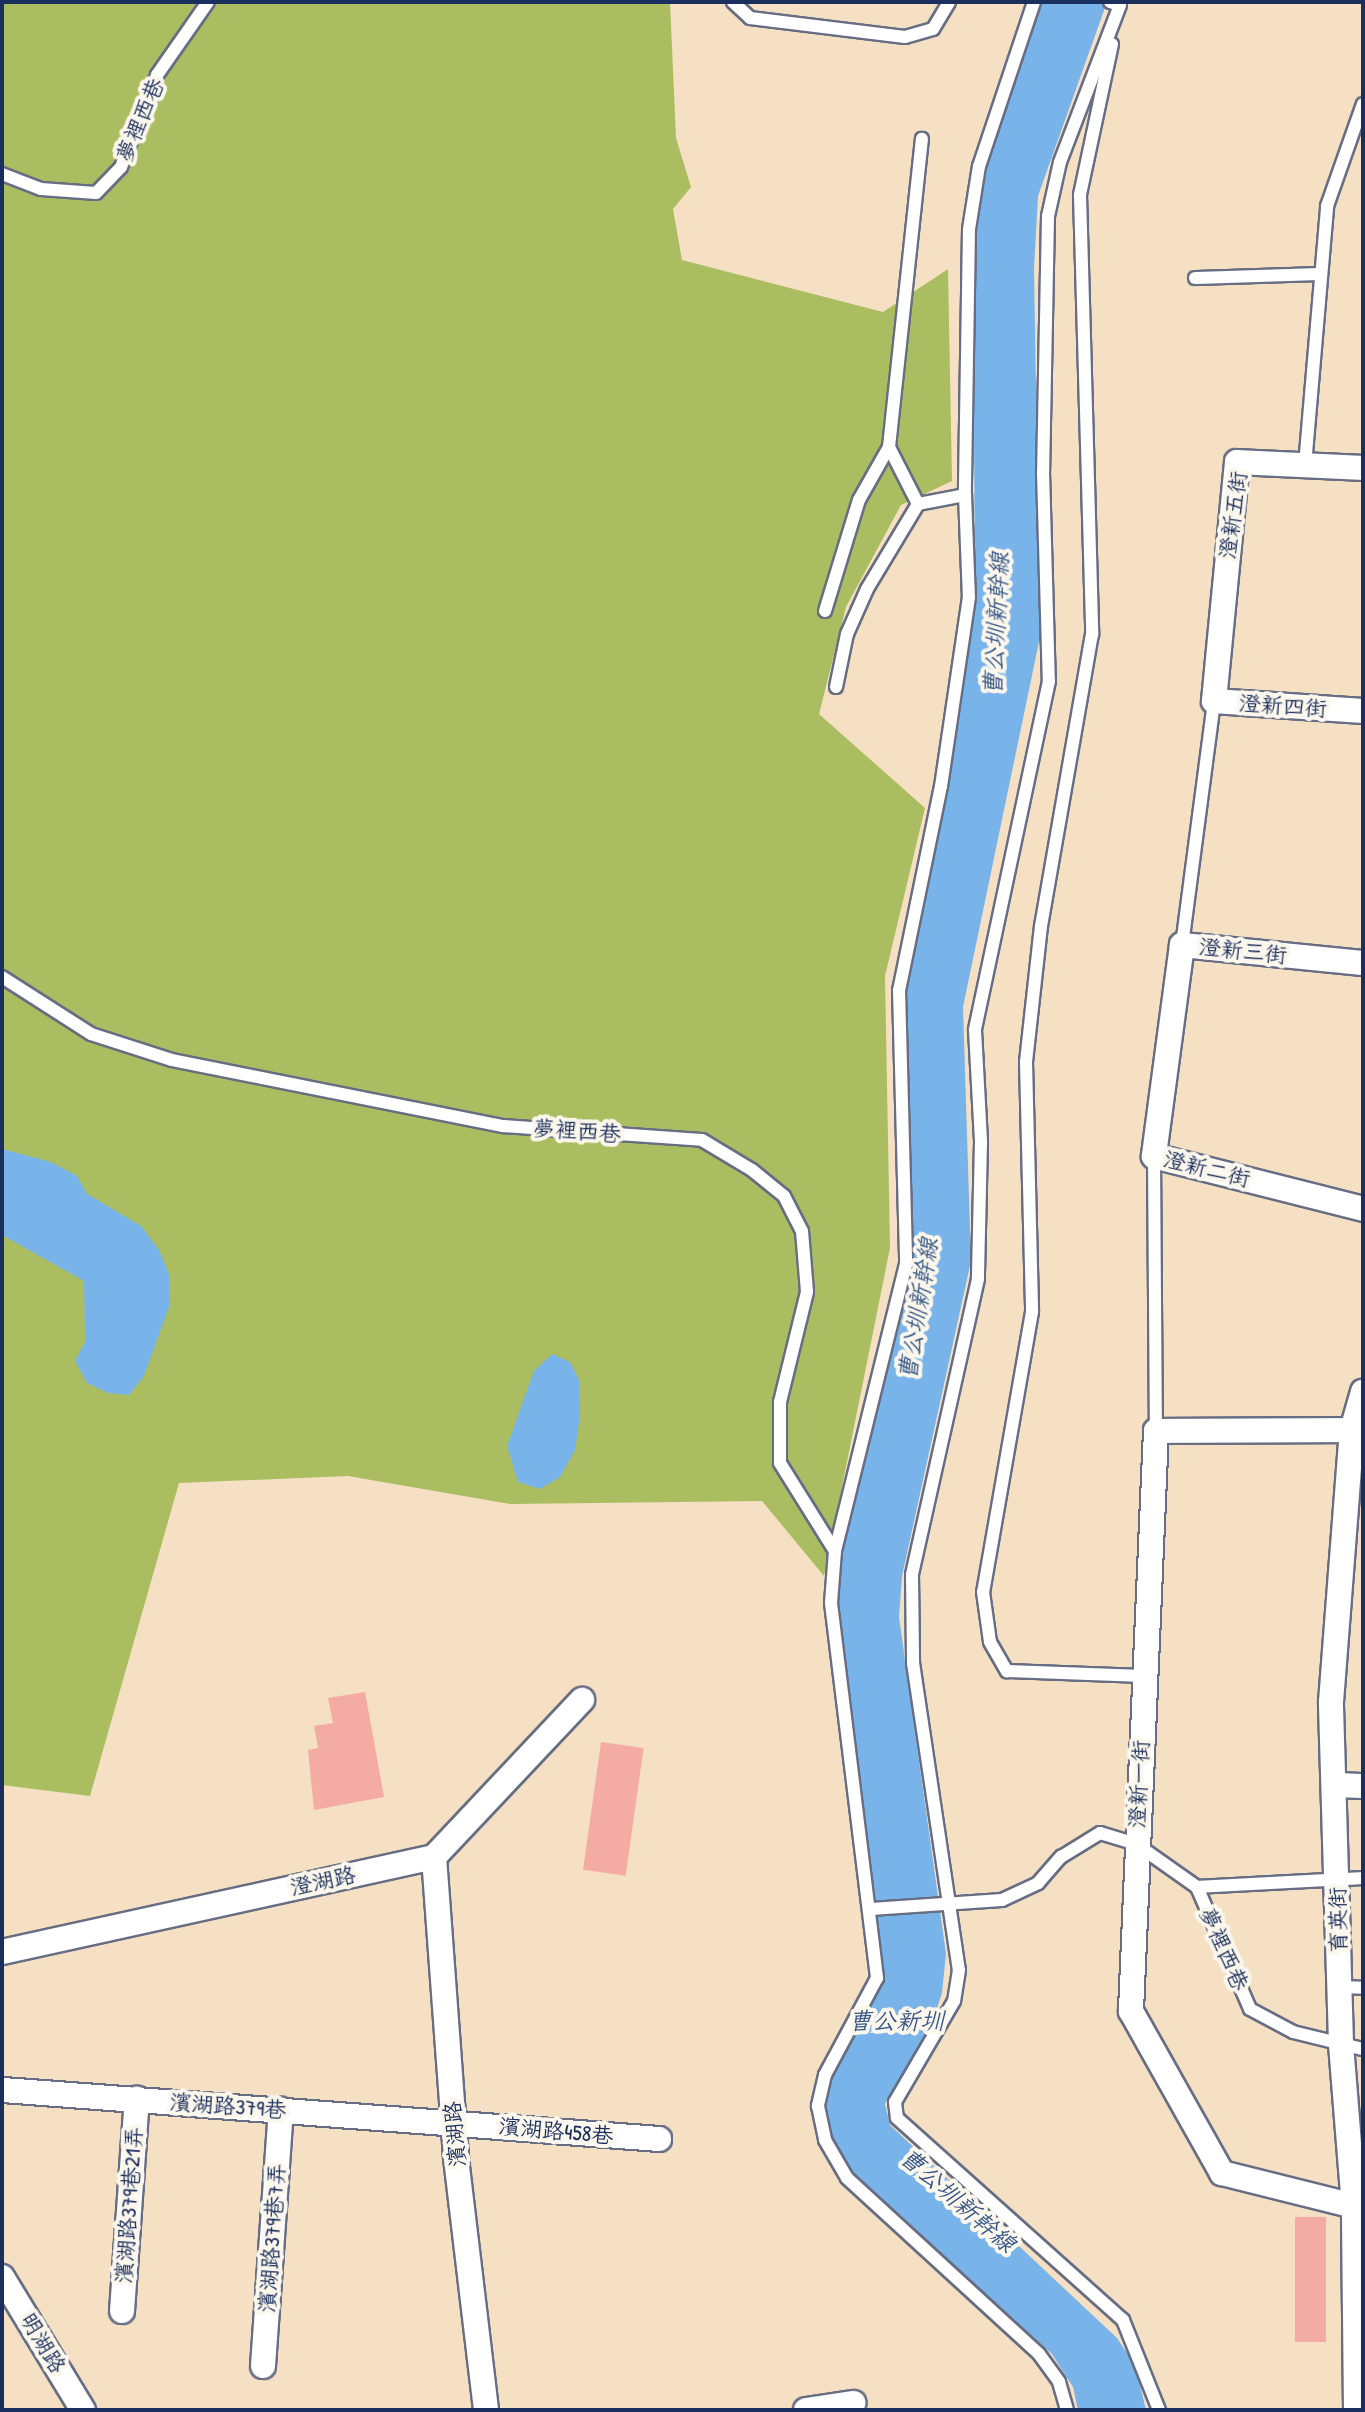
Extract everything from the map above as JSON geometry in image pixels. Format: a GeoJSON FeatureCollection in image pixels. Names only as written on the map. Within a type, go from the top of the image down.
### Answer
{"type":"FeatureCollection","features":[{"type":"Feature","properties":{"kind":"street","name":"澄新五街"},"geometry":{"type":"LineString","coordinates":[[1223,594],[1237,462],[1363,468]]}},
{"type":"Feature","properties":{"kind":"street","name":"澄新四街"},"geometry":{"type":"LineString","coordinates":[[1223,594],[1214,701],[1363,711]]}},
{"type":"Feature","properties":{"kind":"street","name":"澄新三街"},"geometry":{"type":"LineString","coordinates":[[1168,1052],[1182,945],[1363,963]]}},
{"type":"Feature","properties":{"kind":"street","name":"澄新二街"},"geometry":{"type":"LineString","coordinates":[[1168,1052],[1154,1156],[1363,1209]]}},
{"type":"Feature","properties":{"kind":"street","name":"育英街"},"geometry":{"type":"LineString","coordinates":[[1356,2410],[1359,2357],[1354,2206],[1358,2179],[1351,1987],[1337,1880],[1331,1702],[1353,1536],[1355,1446],[1363,1392]]}},
{"type":"Feature","properties":{"kind":"street","name":"澄新一街"},"geometry":{"type":"LineString","coordinates":[[1156,1431],[1131,2011],[1222,2173],[1354,2206]]}},
{"type":"Feature","properties":{"kind":"street"},"geometry":{"type":"LineString","coordinates":[[1156,1431],[1355,1446]]}},
{"type":"Feature","properties":{"kind":"street"},"geometry":{"type":"LineString","coordinates":[[434,1857],[582,1700]]}},
{"type":"Feature","properties":{"kind":"street"},"geometry":{"type":"LineString","coordinates":[[1335,1785],[1363,1786]]}},
{"type":"Feature","properties":{"kind":"street","name":"澄湖路"},"geometry":{"type":"LineString","coordinates":[[2,1952],[434,1857]]}},
{"type":"Feature","properties":{"kind":"street","name":"濱湖路"},"geometry":{"type":"LineString","coordinates":[[434,1857],[453,2122],[486,2410]]}},
{"type":"Feature","properties":{"kind":"street","name":"濱湖路379巷"},"geometry":{"type":"LineString","coordinates":[[3,2090],[453,2122]]}},
{"type":"Feature","properties":{"kind":"street","name":"濱湖路379巷21弄"},"geometry":{"type":"LineString","coordinates":[[122,2311],[137,2099]]}},
{"type":"Feature","properties":{"kind":"street","name":"濱湖路379巷7弄"},"geometry":{"type":"LineString","coordinates":[[263,2366],[281,2110]]}},
{"type":"Feature","properties":{"kind":"street","name":"濱湖路458巷"},"geometry":{"type":"LineString","coordinates":[[453,2122],[659,2139]]}},
{"type":"Feature","properties":{"kind":"street","name":"明湖路"},"geometry":{"type":"LineString","coordinates":[[2,2277],[83,2410]]}},
{"type":"Feature","properties":{"kind":"street"},"geometry":{"type":"LineString","coordinates":[[806,2410],[853,2403]]}},
{"type":"Feature","properties":{"kind":"lane","name":"夢裡西巷"},"geometry":{"type":"LineString","coordinates":[[2,174],[41,189],[96,193],[121,167],[157,75],[208,2]]}},
{"type":"Feature","properties":{"kind":"lane"},"geometry":{"type":"LineString","coordinates":[[733,2],[750,18],[905,37],[933,29],[949,2]]}},
{"type":"Feature","properties":{"kind":"lane"},"geometry":{"type":"LineString","coordinates":[[1034,2],[979,166],[969,229],[965,495],[969,597],[941,786],[899,990],[906,1264],[835,1551],[831,1603],[871,1909],[877,1978],[825,2075],[818,2106],[825,2140],[847,2178],[1039,2354],[1059,2382],[1067,2410]]}},
{"type":"Feature","properties":{"kind":"lane"},"geometry":{"type":"LineString","coordinates":[[1117,3],[1080,195],[1092,634],[1041,926],[1026,1062],[1032,1312],[983,1592],[990,1642],[1007,1671],[1144,1676]]}},
{"type":"Feature","properties":{"kind":"lane"},"geometry":{"type":"LineString","coordinates":[[1117,3],[1060,162],[1048,216],[1043,472],[1049,681],[975,1030],[981,1142],[978,1279],[912,1575],[913,1663],[952,1901],[959,1970],[954,2001],[895,2102],[897,2118],[1123,2320],[1159,2410]]}},
{"type":"Feature","properties":{"kind":"lane"},"geometry":{"type":"LineString","coordinates":[[1305,465],[1327,206],[1363,104]]}},
{"type":"Feature","properties":{"kind":"lane"},"geometry":{"type":"LineString","coordinates":[[825,611],[859,500],[889,447],[922,139]]}},
{"type":"Feature","properties":{"kind":"lane"},"geometry":{"type":"LineString","coordinates":[[1195,278],[1321,274]]}},
{"type":"Feature","properties":{"kind":"lane"},"geometry":{"type":"LineString","coordinates":[[889,447],[918,504]]}},
{"type":"Feature","properties":{"kind":"lane"},"geometry":{"type":"LineString","coordinates":[[836,687],[847,634],[867,589],[918,504],[965,495]]}},
{"type":"Feature","properties":{"kind":"lane"},"geometry":{"type":"LineString","coordinates":[[1182,945],[1214,701]]}},
{"type":"Feature","properties":{"kind":"lane","name":"夢裡西巷"},"geometry":{"type":"LineString","coordinates":[[2,977],[91,1034],[172,1060],[503,1126],[702,1140],[752,1170],[784,1196],[802,1231],[807,1292],[780,1402],[780,1463],[835,1551]]}},
{"type":"Feature","properties":{"kind":"lane"},"geometry":{"type":"LineString","coordinates":[[1154,1156],[1156,1431]]}},
{"type":"Feature","properties":{"kind":"lane"},"geometry":{"type":"LineString","coordinates":[[871,1909],[952,1901],[1002,1900],[1038,1883],[1061,1857],[1100,1833],[1136,1844]]}},
{"type":"Feature","properties":{"kind":"lane","name":"夢裡西巷"},"geometry":{"type":"LineString","coordinates":[[1136,1844],[1197,1887],[1250,2009],[1293,2032],[1352,2046]]}},
{"type":"Feature","properties":{"kind":"lane","name":"夢裡西巷"},"geometry":{"type":"LineString","coordinates":[[1197,1887],[1363,1878]]}},
{"type":"Feature","properties":{"kind":"green space"},"geometry":{"type":"Polygon","coordinates":[[[2,2],[670,2],[676,138],[691,187],[673,209],[682,260],[883,312],[948,269],[952,481],[901,505],[846,607],[819,714],[925,808],[885,976],[890,1248],[824,1576],[762,1501],[510,1504],[348,1476],[179,1483],[90,1796],[2,1785],[2,2]]]}},
{"type":"Feature","properties":{"kind":"water","name":"曹公新圳"},"geometry":{"type":"Polygon","coordinates":[[[1038,2],[1107,2],[1038,196],[1034,269],[1040,637],[963,1007],[971,1261],[902,1576],[899,1617],[946,1954],[942,1993],[928,2035],[885,2104],[890,2125],[1117,2338],[1135,2365],[1146,2410],[1078,2410],[1073,2387],[1052,2354],[851,2175],[830,2138],[823,2109],[828,2080],[881,1973],[836,1610],[843,1548],[910,1283],[903,992],[975,609],[973,229],[982,168],[1038,2]]]}},
{"type":"Feature","properties":{"kind":"water"},"geometry":{"type":"Polygon","coordinates":[[[2,1149],[51,1162],[77,1176],[87,1194],[141,1226],[159,1250],[169,1274],[170,1304],[144,1376],[129,1395],[108,1393],[87,1383],[75,1361],[85,1342],[84,1281],[2,1235],[2,1149]]]}},
{"type":"Feature","properties":{"kind":"water"},"geometry":{"type":"Polygon","coordinates":[[[552,1354],[570,1362],[579,1380],[580,1416],[575,1450],[560,1477],[540,1489],[518,1482],[507,1446],[534,1371],[552,1354]]]}},
{"type":"Feature","properties":{"kind":"building"},"geometry":{"type":"Polygon","coordinates":[[[365,1692],[384,1797],[314,1810],[308,1750],[318,1748],[314,1726],[333,1723],[328,1698],[365,1692]]]}},
{"type":"Feature","properties":{"kind":"building"},"geometry":{"type":"Polygon","coordinates":[[[601,1742],[644,1748],[626,1876],[583,1870],[601,1742]]]}},
{"type":"Feature","properties":{"kind":"building"},"geometry":{"type":"Polygon","coordinates":[[[1295,2217],[1326,2217],[1326,2342],[1295,2342],[1295,2217]]]}},
{"type":"Feature","properties":{"kind":"water label","name":"曹公圳新幹線"},"geometry":{"type":"Point","coordinates":[996,624]}},
{"type":"Feature","properties":{"kind":"water label","name":"曹公圳新幹線"},"geometry":{"type":"Point","coordinates":[918,1309]}},
{"type":"Feature","properties":{"kind":"water label","name":"曹公圳新幹線"},"geometry":{"type":"Point","coordinates":[958,2200]}}]}
